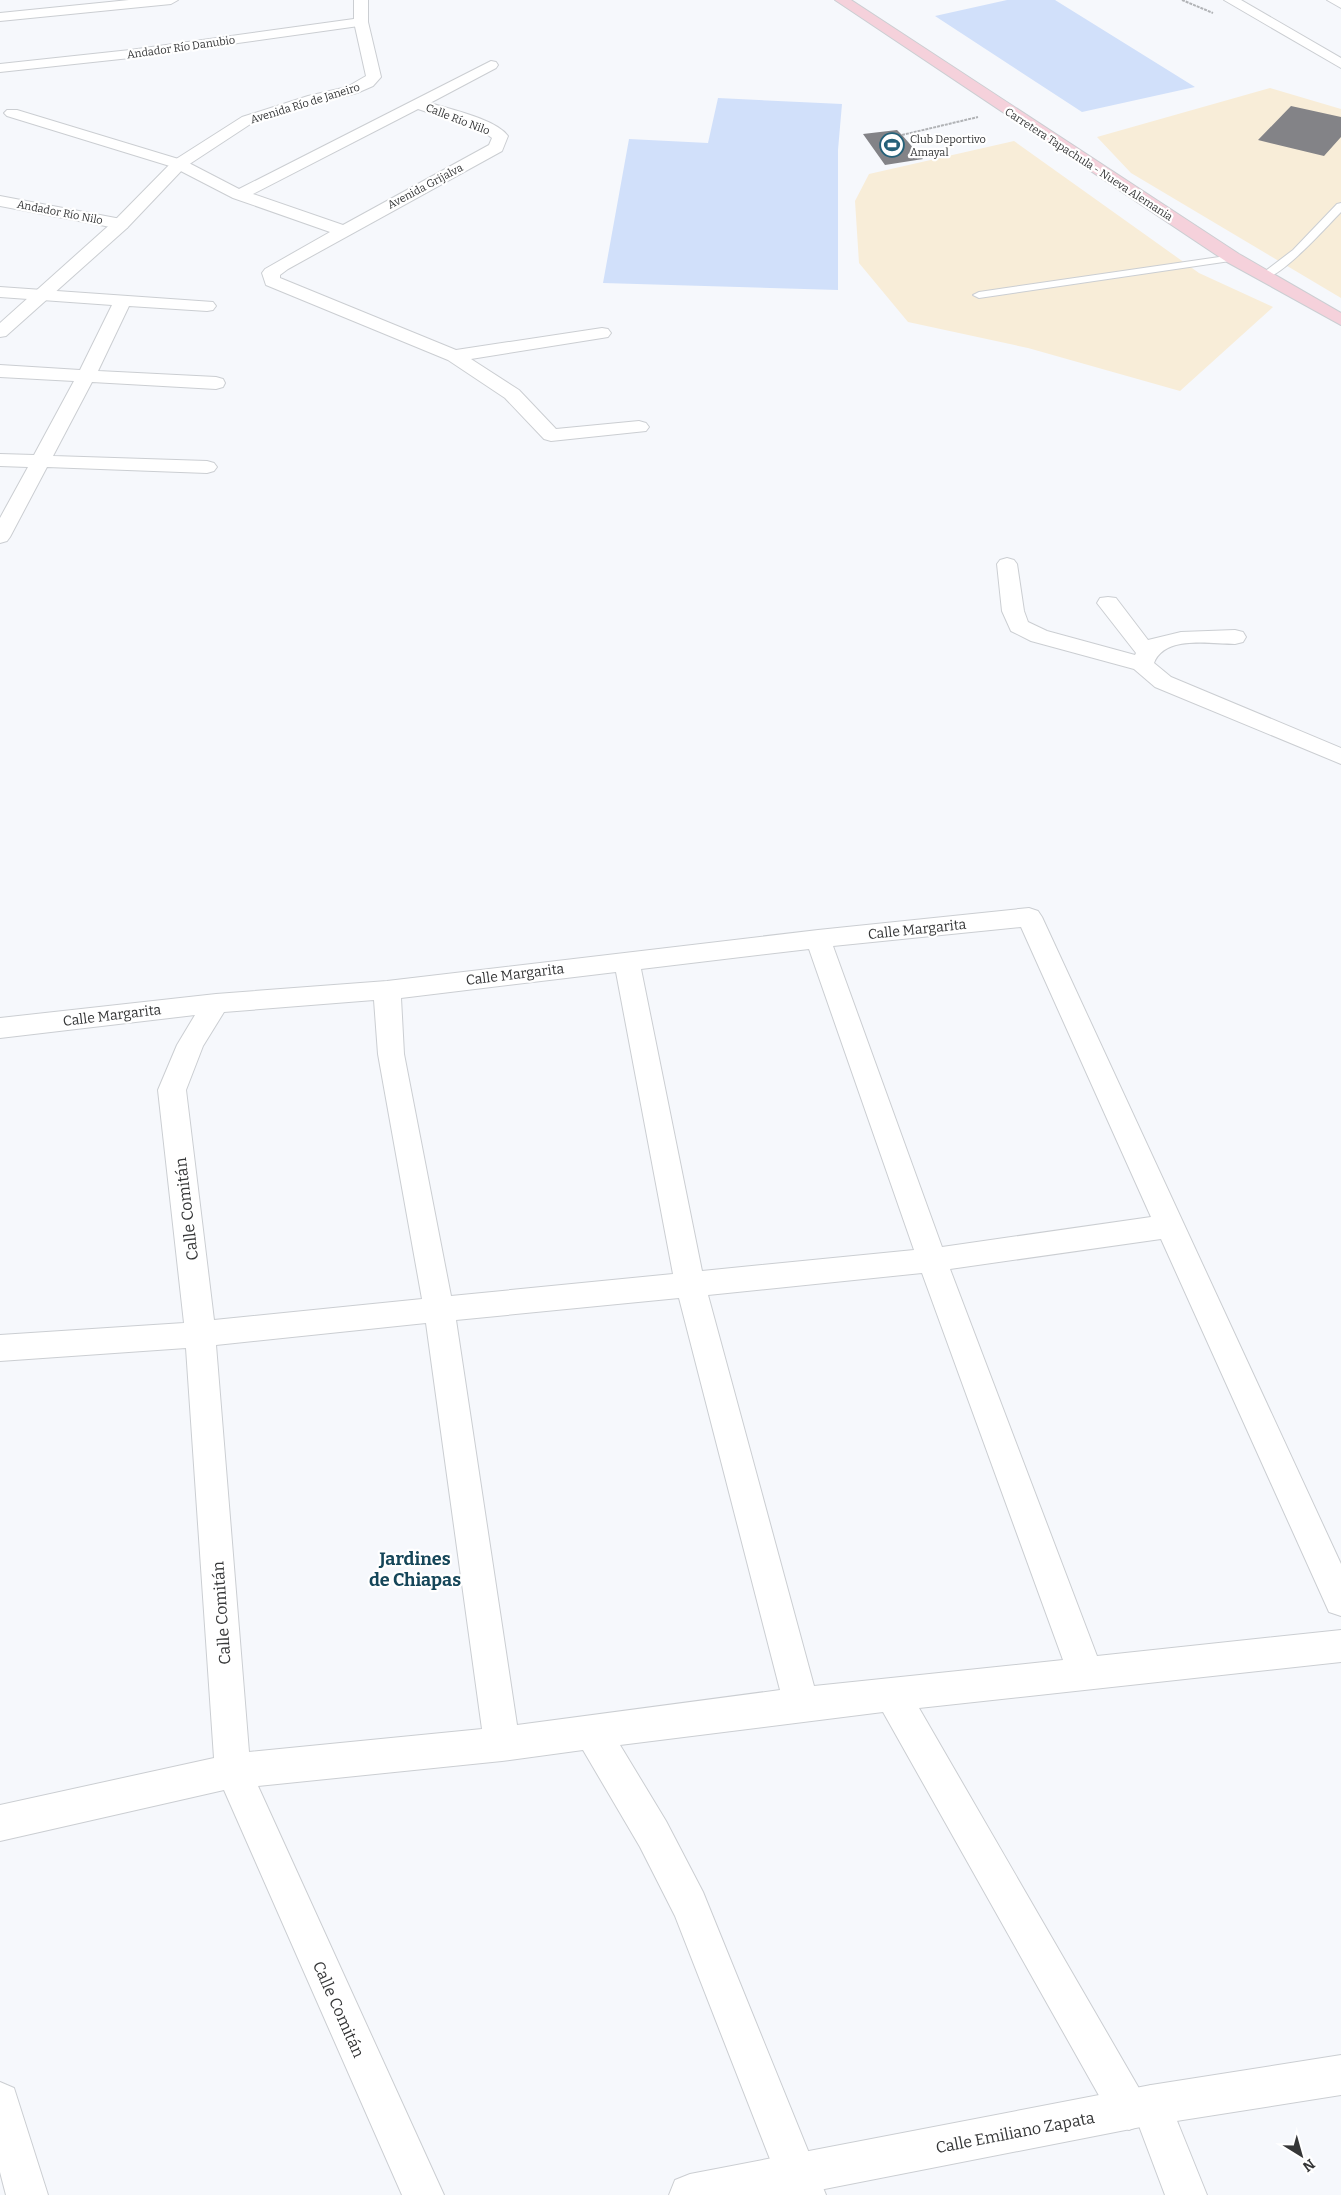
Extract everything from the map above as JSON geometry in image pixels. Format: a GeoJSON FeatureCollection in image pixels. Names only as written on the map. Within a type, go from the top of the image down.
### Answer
{"type":"FeatureCollection","features":[{"type":"Feature","properties":{"kind":"main road","name":"Carretera Tapachula - Nueva Alemania"},"geometry":{"type":"LineString","coordinates":[[842,0],[1233,258],[1341,320]]}},
{"type":"Feature","properties":{"kind":"street"},"geometry":{"type":"LineString","coordinates":[[0,17],[172,0]]}},
{"type":"Feature","properties":{"kind":"street","name":"Avenida Río de Janeiro"},"geometry":{"type":"LineString","coordinates":[[0,332],[40,294],[121,224],[179,164],[248,120],[313,99],[352,90],[368,83],[374,77],[361,22],[361,0]]}},
{"type":"Feature","properties":{"kind":"street"},"geometry":{"type":"LineString","coordinates":[[1231,0],[1341,64]]}},
{"type":"Feature","properties":{"kind":"street"},"geometry":{"type":"LineString","coordinates":[[1334,0],[1341,4]]}},
{"type":"Feature","properties":{"kind":"street","name":"Andador Río Danubio"},"geometry":{"type":"LineString","coordinates":[[0,68],[130,54],[361,22]]}},
{"type":"Feature","properties":{"kind":"street"},"geometry":{"type":"LineString","coordinates":[[239,195],[491,65]]}},
{"type":"Feature","properties":{"kind":"street","name":"Calle Río Nilo"},"geometry":{"type":"LineString","coordinates":[[416,103],[486,127],[500,136]]}},
{"type":"Feature","properties":{"kind":"street"},"geometry":{"type":"LineString","coordinates":[[12,113],[179,164],[239,195],[342,230]]}},
{"type":"Feature","properties":{"kind":"street","name":"Avenida Grijalva"},"geometry":{"type":"LineString","coordinates":[[454,356],[272,281],[271,274],[282,265],[342,230],[496,148],[500,136]]}},
{"type":"Feature","properties":{"kind":"street","name":"Andador Río Nilo"},"geometry":{"type":"LineString","coordinates":[[0,201],[121,224]]}},
{"type":"Feature","properties":{"kind":"street"},"geometry":{"type":"LineString","coordinates":[[0,292],[207,306]]}},
{"type":"Feature","properties":{"kind":"street"},"geometry":{"type":"LineString","coordinates":[[0,537],[86,376],[123,300]]}},
{"type":"Feature","properties":{"kind":"street"},"geometry":{"type":"LineString","coordinates":[[454,356],[602,333]]}},
{"type":"Feature","properties":{"kind":"street"},"geometry":{"type":"LineString","coordinates":[[454,356],[512,394],[551,435],[639,427]]}},
{"type":"Feature","properties":{"kind":"street"},"geometry":{"type":"LineString","coordinates":[[0,371],[216,383]]}},
{"type":"Feature","properties":{"kind":"street"},"geometry":{"type":"LineString","coordinates":[[0,460],[207,467]]}},
{"type":"Feature","properties":{"kind":"street"},"geometry":{"type":"LineString","coordinates":[[1007,564],[1013,611],[1019,626],[1039,636],[1144,658]]}},
{"type":"Feature","properties":{"kind":"street"},"geometry":{"type":"LineString","coordinates":[[1108,603],[1144,658],[1163,682],[1341,757]]}},
{"type":"Feature","properties":{"kind":"street"},"geometry":{"type":"LineString","coordinates":[[1144,658],[1155,644],[1170,640],[1235,637]]}},
{"type":"Feature","properties":{"kind":"street","name":"Calle Margarita"},"geometry":{"type":"LineString","coordinates":[[0,1028],[216,1003],[387,990],[627,960],[1029,918],[1169,1226]]}},
{"type":"Feature","properties":{"kind":"street"},"geometry":{"type":"LineString","coordinates":[[818,939],[932,1260],[1086,1674]]}},
{"type":"Feature","properties":{"kind":"street"},"geometry":{"type":"LineString","coordinates":[[627,960],[690,1284],[801,1704]]}},
{"type":"Feature","properties":{"kind":"street"},"geometry":{"type":"LineString","coordinates":[[387,990],[392,1054],[439,1310],[502,1744]]}},
{"type":"Feature","properties":{"kind":"street","name":"Calle Comitán"},"geometry":{"type":"LineString","coordinates":[[216,1003],[190,1045],[172,1090],[200,1334],[233,1771],[422,2195]]}},
{"type":"Feature","properties":{"kind":"street"},"geometry":{"type":"LineString","coordinates":[[0,1348],[200,1334],[932,1260],[1169,1226],[1341,1601]]}},
{"type":"Feature","properties":{"kind":"street"},"geometry":{"type":"LineString","coordinates":[[0,1823],[233,1771],[502,1744],[801,1704],[1341,1646]]}},
{"type":"Feature","properties":{"kind":"street"},"geometry":{"type":"LineString","coordinates":[[892,1694],[1140,2107],[1186,2195]]}},
{"type":"Feature","properties":{"kind":"street"},"geometry":{"type":"LineString","coordinates":[[592,1732],[653,1834],[690,1905],[801,2185]]}},
{"type":"Feature","properties":{"kind":"street","name":"Calle Emiliano Zapata"},"geometry":{"type":"LineString","coordinates":[[690,2195],[801,2185],[1140,2107],[1341,2075]]}},
{"type":"Feature","properties":{"kind":"street"},"geometry":{"type":"LineString","coordinates":[[0,2102],[27,2195]]}},
{"type":"Feature","properties":{"kind":"lane"},"geometry":{"type":"LineString","coordinates":[[1264,277],[1297,252],[1341,206]]}},
{"type":"Feature","properties":{"kind":"lane"},"geometry":{"type":"LineString","coordinates":[[979,295],[1233,258]]}},
{"type":"Feature","properties":{"kind":"path"},"geometry":{"type":"LineString","coordinates":[[902,135],[1006,110]]}},
{"type":"Feature","properties":{"kind":"shaded area"},"geometry":{"type":"Polygon","coordinates":[[[1007,0],[1055,0],[1195,87],[1082,112],[935,16],[1007,0]]]}},
{"type":"Feature","properties":{"kind":"shaded area"},"geometry":{"type":"Polygon","coordinates":[[[1270,88],[1341,109],[1341,298],[1131,173],[1097,137],[1270,88]]]}},
{"type":"Feature","properties":{"kind":"shaded area"},"geometry":{"type":"Polygon","coordinates":[[[718,98],[842,104],[838,150],[838,290],[603,283],[629,139],[708,143],[718,98]]]}},
{"type":"Feature","properties":{"kind":"shaded area"},"geometry":{"type":"Polygon","coordinates":[[[1014,141],[1199,273],[1273,307],[1180,391],[1028,348],[908,322],[859,263],[855,201],[869,174],[1014,141]]]}},
{"type":"Feature","properties":{"kind":"building"},"geometry":{"type":"Polygon","coordinates":[[[1291,106],[1341,117],[1341,137],[1324,156],[1258,140],[1291,106]]]}},
{"type":"Feature","properties":{"kind":"building"},"geometry":{"type":"Polygon","coordinates":[[[897,130],[923,159],[885,165],[863,134],[897,130]]]}},
{"type":"Feature","properties":{"kind":"place","name":"Club Deportivo Amayal"},"geometry":{"type":"Point","coordinates":[892,145]}},
{"type":"Feature","properties":{"kind":"district","name":"Jardines de Chiapas"},"geometry":{"type":"Point","coordinates":[415,1569]}}]}
